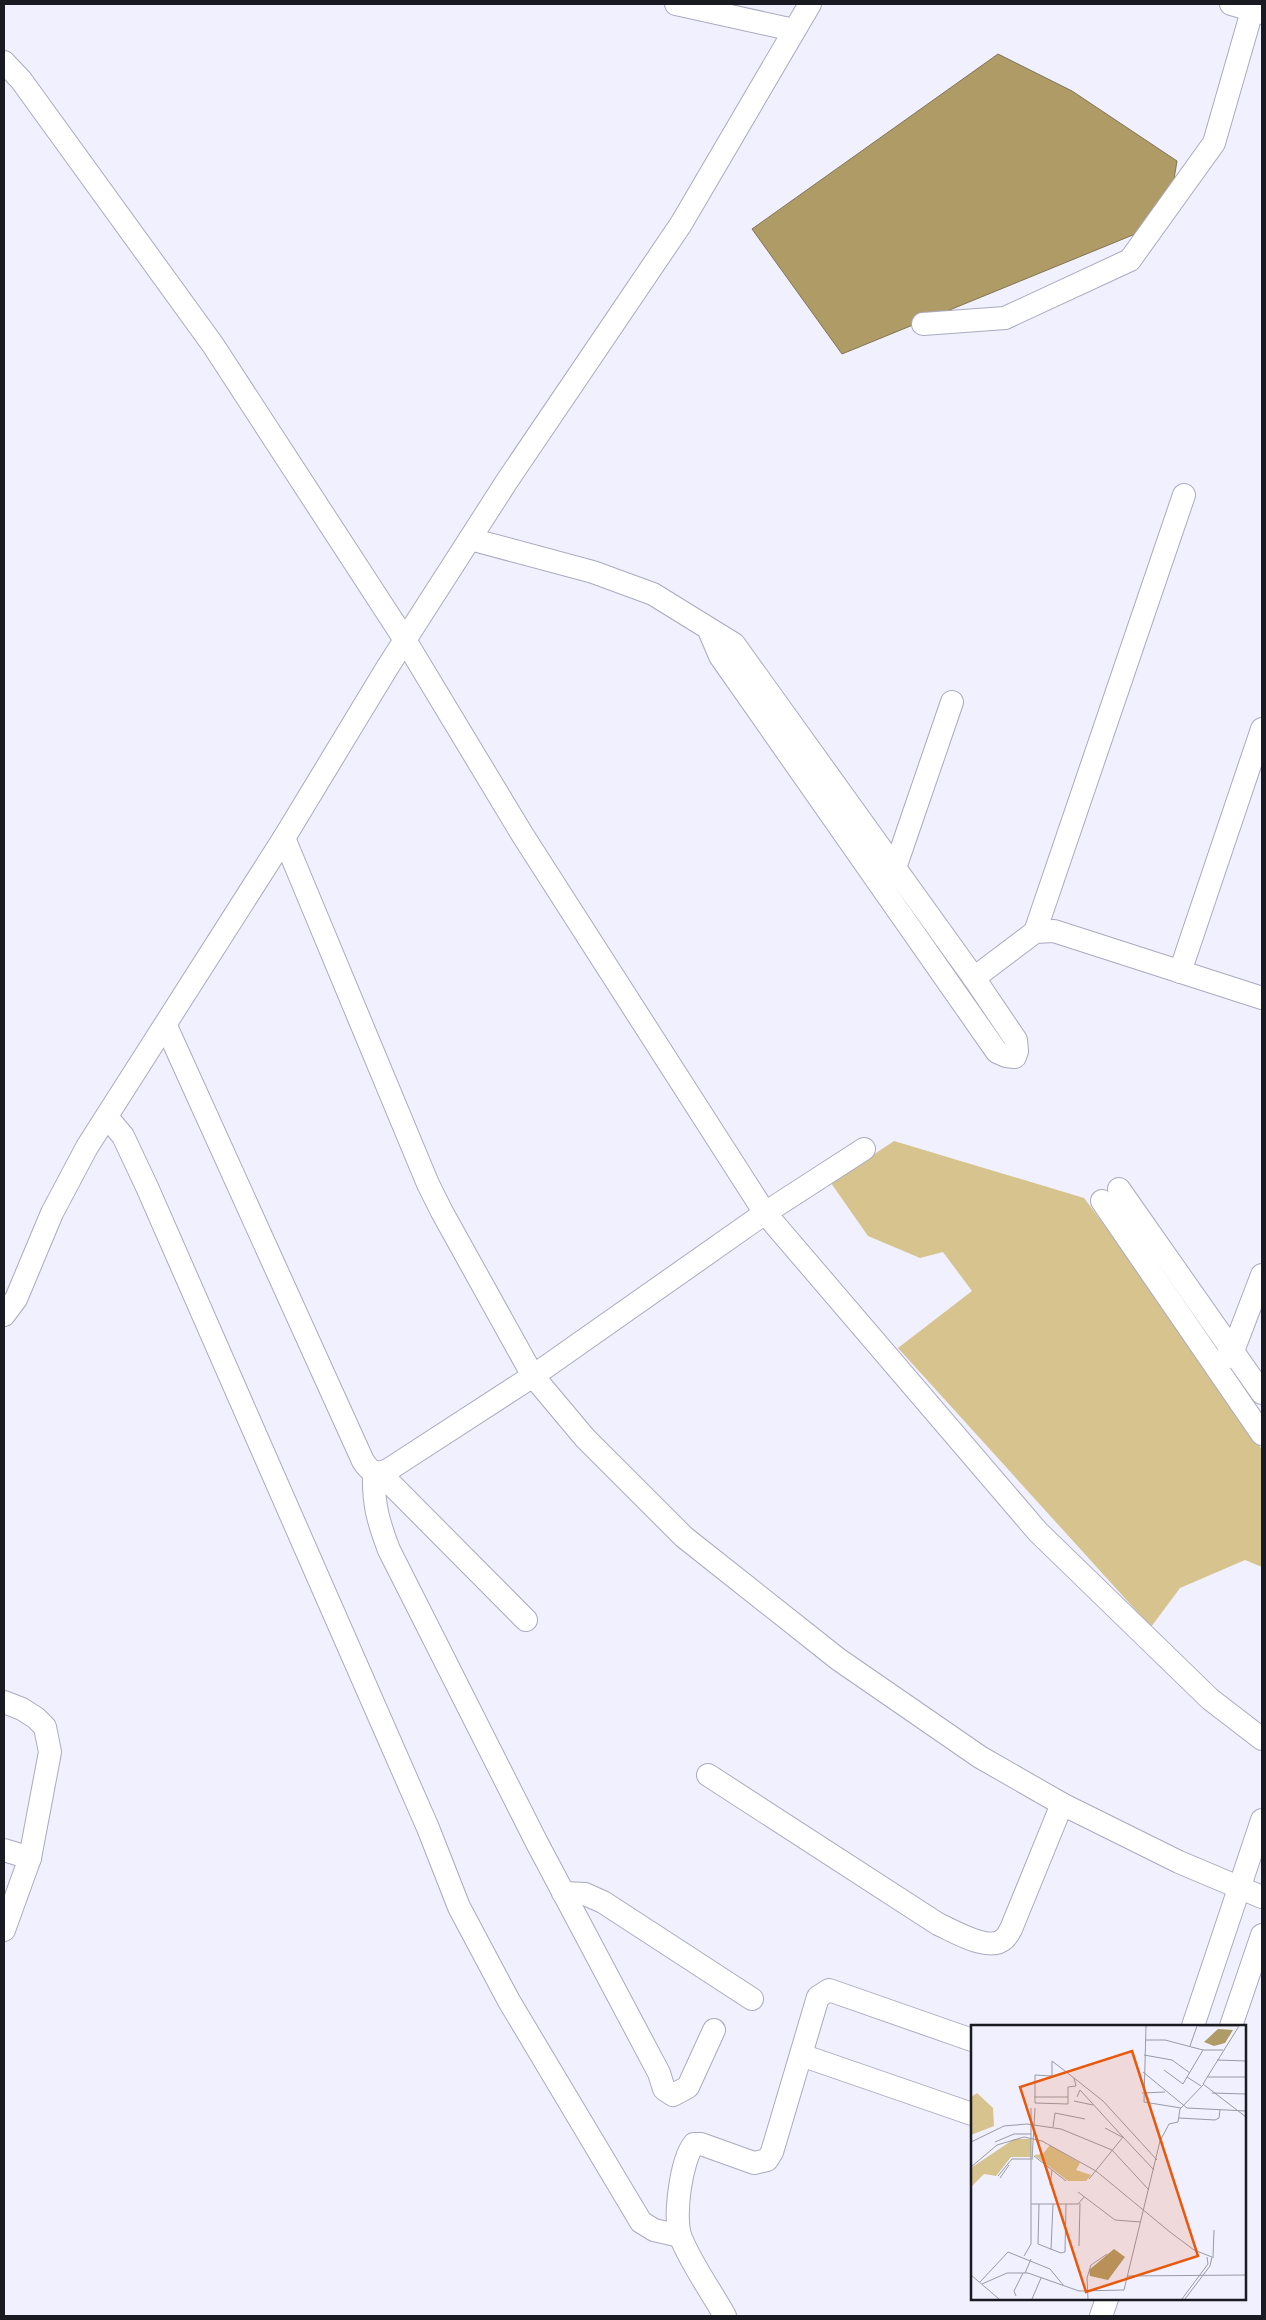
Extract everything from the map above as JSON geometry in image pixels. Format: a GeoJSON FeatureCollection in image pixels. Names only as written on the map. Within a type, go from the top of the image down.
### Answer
{"type":"FeatureCollection","features":[{"type":"Feature","properties":{"kind":"street"},"geometry":{"type":"LineString","coordinates":[[676,4],[794,30]]}},
{"type":"Feature","properties":{"kind":"street"},"geometry":{"type":"LineString","coordinates":[[4,1315],[16,1299],[23,1285],[41,1237],[64,1188],[107,1117],[284,838],[405,640],[470,539],[681,224],[810,4]]}},
{"type":"Feature","properties":{"kind":"street"},"geometry":{"type":"LineString","coordinates":[[923,324],[1005,318],[1130,260],[1214,143],[1256,9],[1231,4]]}},
{"type":"Feature","properties":{"kind":"street"},"geometry":{"type":"LineString","coordinates":[[4,62],[21,80],[213,345],[405,640],[522,834],[765,1213],[1038,1532],[1210,1699],[1262,1739]]}},
{"type":"Feature","properties":{"kind":"street"},"geometry":{"type":"LineString","coordinates":[[1035,932],[1184,495]]}},
{"type":"Feature","properties":{"kind":"street"},"geometry":{"type":"LineString","coordinates":[[470,539],[594,572],[653,594],[734,644],[974,978],[1016,1040],[1018,1051],[1015,1057],[997,1052],[720,656],[708,628]]}},
{"type":"Feature","properties":{"kind":"street"},"geometry":{"type":"LineString","coordinates":[[895,868],[952,702]]}},
{"type":"Feature","properties":{"kind":"street"},"geometry":{"type":"LineString","coordinates":[[1180,972],[1262,729]]}},
{"type":"Feature","properties":{"kind":"street"},"geometry":{"type":"LineString","coordinates":[[284,838],[428,1184],[532,1376],[586,1438],[684,1537],[846,1664],[980,1757],[1062,1804],[1179,1862],[1262,1897]]}},
{"type":"Feature","properties":{"kind":"street"},"geometry":{"type":"LineString","coordinates":[[974,978],[1035,932],[1054,931],[1262,998]]}},
{"type":"Feature","properties":{"kind":"street"},"geometry":{"type":"LineString","coordinates":[[166,1026],[363,1461],[368,1469],[377,1473],[526,1620]]}},
{"type":"Feature","properties":{"kind":"street"},"geometry":{"type":"LineString","coordinates":[[107,1117],[124,1136],[147,1186],[428,1828],[459,1907],[509,2001],[641,2222],[654,2230],[680,2236]]}},
{"type":"Feature","properties":{"kind":"street"},"geometry":{"type":"LineString","coordinates":[[377,1473],[388,1470],[532,1376],[765,1213],[864,1149]]}},
{"type":"Feature","properties":{"kind":"street"},"geometry":{"type":"LineString","coordinates":[[1262,1393],[1233,1352],[1111,1195],[1216,1366],[1262,1434]]}},
{"type":"Feature","properties":{"kind":"street"},"geometry":{"type":"LineString","coordinates":[[1216,1366],[1233,1352],[1262,1275]]}},
{"type":"Feature","properties":{"kind":"street"},"geometry":{"type":"LineString","coordinates":[[377,1473],[373,1496],[377,1518],[389,1550],[564,1893],[659,2073],[664,2089],[673,2095],[688,2087],[714,2030]]}},
{"type":"Feature","properties":{"kind":"street"},"geometry":{"type":"LineString","coordinates":[[4,1702],[22,1709],[36,1718],[45,1727],[50,1752],[30,1858],[4,1930]]}},
{"type":"Feature","properties":{"kind":"street"},"geometry":{"type":"LineString","coordinates":[[708,1775],[938,1924],[979,1942],[993,1944],[1004,1940],[1011,1929],[1062,1804]]}},
{"type":"Feature","properties":{"kind":"street"},"geometry":{"type":"LineString","coordinates":[[1194,2025],[1262,1820]]}},
{"type":"Feature","properties":{"kind":"street"},"geometry":{"type":"LineString","coordinates":[[4,1850],[30,1858]]}},
{"type":"Feature","properties":{"kind":"street"},"geometry":{"type":"LineString","coordinates":[[564,1893],[585,1894],[604,1902],[752,1999]]}},
{"type":"Feature","properties":{"kind":"street"},"geometry":{"type":"LineString","coordinates":[[1231,2025],[1262,1935]]}},
{"type":"Feature","properties":{"kind":"street"},"geometry":{"type":"LineString","coordinates":[[725,2316],[680,2236],[678,2188],[689,2150],[694,2144],[701,2144],[754,2163],[767,2160],[772,2152],[818,1997],[829,1990],[971,2040]]}},
{"type":"Feature","properties":{"kind":"street"},"geometry":{"type":"LineString","coordinates":[[801,2055],[971,2114]]}},
{"type":"Feature","properties":{"kind":"street"},"geometry":{"type":"LineString","coordinates":[[1101,2316],[1107,2300]]}},
{"type":"Feature","properties":{"kind":"shaded area"},"geometry":{"type":"Polygon","coordinates":[[[998,54],[1072,91],[1177,161],[1167,221],[842,354],[752,229],[998,54]]]}},
{"type":"Feature","properties":{"kind":"shaded area"},"geometry":{"type":"Polygon","coordinates":[[[894,1141],[1084,1198],[1198,1349],[1262,1450],[1262,1567],[1245,1560],[1180,1588],[1151,1627],[898,1348],[972,1291],[943,1252],[920,1258],[868,1236],[831,1183],[894,1141]]]}}]}
